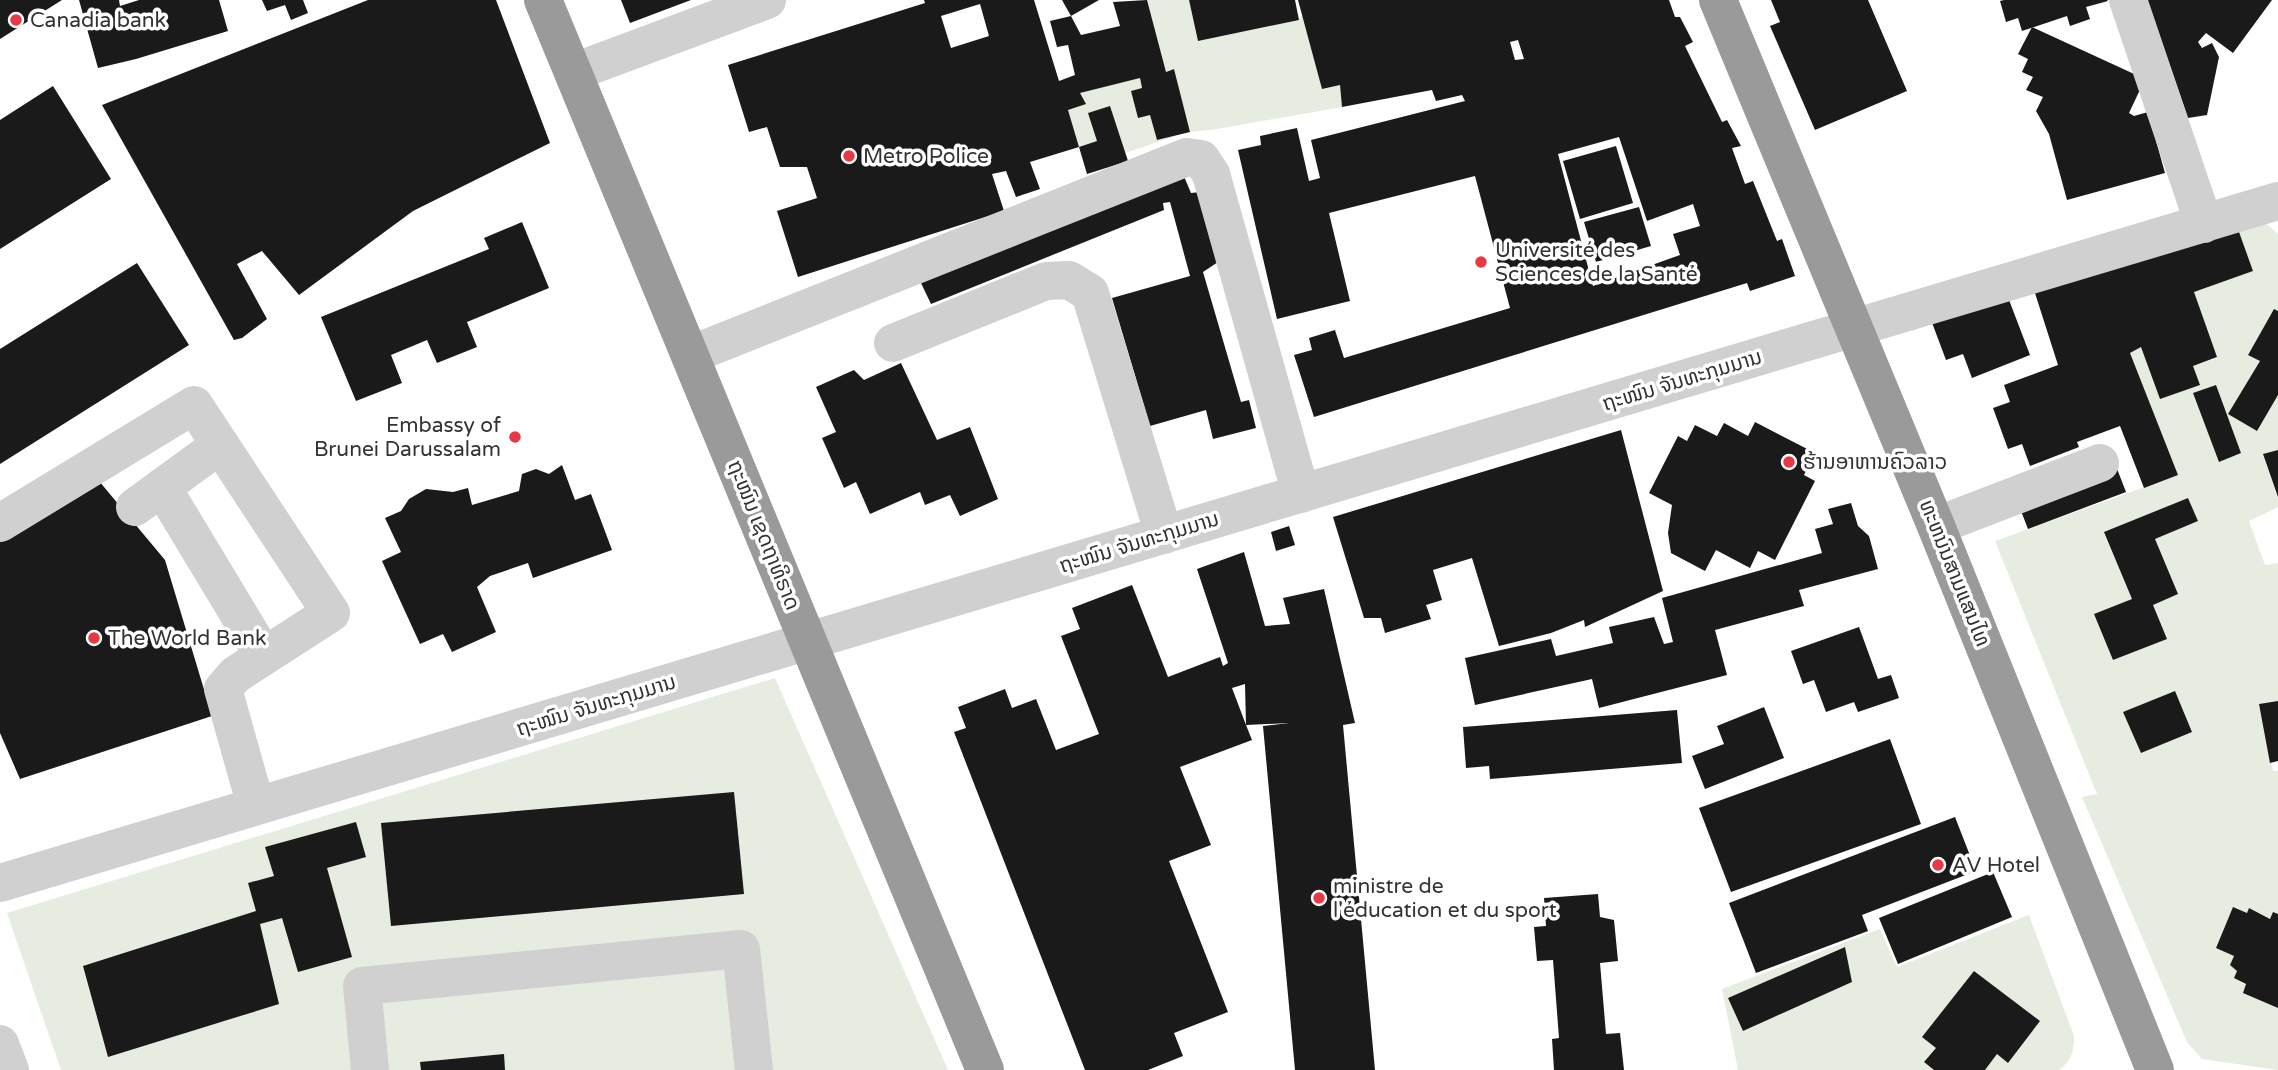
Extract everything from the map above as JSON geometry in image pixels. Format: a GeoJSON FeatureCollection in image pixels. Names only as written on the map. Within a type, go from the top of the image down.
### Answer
{"type":"FeatureCollection","features":[{"type":"Feature","properties":{"kind":"highway","name":"ຖະໜົນ ເຊດຖາທິຣາດ"},"geometry":{"type":"LineString","coordinates":[[543,0],[985,1070]]}},
{"type":"Feature","properties":{"kind":"highway","name":"ທະຫນົນສາມແສນໄທ"},"geometry":{"type":"LineString","coordinates":[[1718,0],[1936,526],[2155,1070]]}},
{"type":"Feature","properties":{"kind":"street"},"geometry":{"type":"LineString","coordinates":[[574,72],[767,0]]}},
{"type":"Feature","properties":{"kind":"street"},"geometry":{"type":"LineString","coordinates":[[2128,0],[2204,224]]}},
{"type":"Feature","properties":{"kind":"street"},"geometry":{"type":"LineString","coordinates":[[690,355],[1187,157],[1201,159],[1211,174],[1301,494]]}},
{"type":"Feature","properties":{"kind":"street","name":"ຖະໜົນ ຈັນທະກຸມມານ"},"geometry":{"type":"LineString","coordinates":[[0,883],[2278,201]]}},
{"type":"Feature","properties":{"kind":"street"},"geometry":{"type":"LineString","coordinates":[[893,343],[1046,281],[1069,281],[1090,293],[1164,535]]}},
{"type":"Feature","properties":{"kind":"street"},"geometry":{"type":"LineString","coordinates":[[0,523],[194,405],[331,613],[235,675],[223,689],[256,806]]}},
{"type":"Feature","properties":{"kind":"street"},"geometry":{"type":"LineString","coordinates":[[220,445],[148,497],[264,656]]}},
{"type":"Feature","properties":{"kind":"street"},"geometry":{"type":"LineString","coordinates":[[1936,526],[2100,463]]}},
{"type":"Feature","properties":{"kind":"street"},"geometry":{"type":"LineString","coordinates":[[370,1070],[362,986],[741,949],[754,1070]]}},
{"type":"Feature","properties":{"kind":"street"},"geometry":{"type":"LineString","coordinates":[[0,1044],[10,1070]]}},
{"type":"Feature","properties":{"kind":"shaded area"},"geometry":{"type":"Polygon","coordinates":[[[1147,0],[1189,0],[1198,41],[1299,20],[1303,14],[1322,89],[1340,85],[1342,107],[1190,132],[1174,69],[1166,72],[1147,0]]]}},
{"type":"Feature","properties":{"kind":"shaded area"},"geometry":{"type":"Polygon","coordinates":[[[1140,78],[1142,88],[1131,91],[1138,117],[1150,115],[1157,140],[1178,135],[1125,153],[1097,141],[1079,147],[1068,110],[1080,93],[1140,78]]]}},
{"type":"Feature","properties":{"kind":"shaded area"},"geometry":{"type":"Polygon","coordinates":[[[2249,208],[2278,234],[2278,311],[2274,309],[2248,354],[2260,361],[2229,414],[2257,431],[2278,395],[2278,450],[2263,455],[2278,498],[2278,507],[2249,521],[2265,565],[2278,563],[2278,701],[2259,704],[2273,771],[2278,771],[2278,914],[2270,919],[2249,908],[2247,913],[2233,907],[2216,948],[2234,956],[2230,965],[2237,971],[2235,978],[2278,1008],[2278,1070],[2202,1059],[2187,1042],[2082,797],[2097,794],[1995,541],[2178,475],[2130,353],[2141,347],[2193,366],[2217,358],[2194,292],[2253,271],[2234,218],[2249,208]],[[2215,385],[2194,393],[2220,462],[2241,453],[2215,385]],[[2188,498],[2105,532],[2132,599],[2094,614],[2113,660],[2166,639],[2153,605],[2155,539],[2198,521],[2188,498]],[[2175,691],[2124,712],[2141,753],[2192,732],[2175,691]]]}},
{"type":"Feature","properties":{"kind":"shaded area"},"geometry":{"type":"Polygon","coordinates":[[[775,678],[948,1070],[61,1070],[7,913],[775,678]]]}},
{"type":"Feature","properties":{"kind":"shaded area"},"geometry":{"type":"Polygon","coordinates":[[[2029,915],[2074,1036],[2073,1051],[2069,1059],[2059,1070],[1985,1070],[1997,1054],[2008,1063],[2040,1021],[1974,971],[1923,1037],[1936,1048],[1924,1062],[1934,1070],[1738,1070],[1722,989],[1880,929],[1897,967],[2029,915]],[[1844,947],[1728,998],[1743,1031],[1852,982],[1844,947]]]}},
{"type":"Feature","properties":{"kind":"building","name":"Canadia bank"},"geometry":{"type":"Polygon","coordinates":[[[0,0],[62,0],[0,39],[0,0]]]}},
{"type":"Feature","properties":{"kind":"building"},"geometry":{"type":"Polygon","coordinates":[[[79,0],[119,0],[120,6],[139,0],[219,0],[228,31],[98,68],[79,0]]]}},
{"type":"Feature","properties":{"kind":"building"},"geometry":{"type":"Polygon","coordinates":[[[262,0],[303,0],[308,13],[291,20],[285,5],[267,11],[262,0]]]}},
{"type":"Feature","properties":{"kind":"building"},"geometry":{"type":"Polygon","coordinates":[[[368,0],[496,0],[550,143],[413,211],[299,295],[262,251],[237,264],[267,319],[242,338],[234,340],[102,105],[368,0]]]}},
{"type":"Feature","properties":{"kind":"building"},"geometry":{"type":"Polygon","coordinates":[[[621,0],[691,0],[630,23],[621,0]]]}},
{"type":"Feature","properties":{"kind":"building"},"geometry":{"type":"Polygon","coordinates":[[[924,0],[1034,0],[1059,81],[1075,75],[1068,45],[1057,47],[1050,21],[1071,16],[1081,35],[1120,26],[1113,2],[1147,0],[1166,72],[1174,69],[1190,132],[1157,140],[1150,115],[1138,118],[1131,91],[1142,88],[1140,78],[1080,93],[1086,104],[1068,110],[1079,147],[1030,162],[1040,189],[1016,197],[1006,171],[992,174],[1004,211],[798,277],[777,211],[817,198],[807,167],[780,167],[767,127],[749,132],[728,65],[925,3],[924,0]],[[980,4],[941,16],[951,48],[989,36],[980,4]]]}},
{"type":"Feature","properties":{"kind":"building"},"geometry":{"type":"Polygon","coordinates":[[[1062,0],[1099,0],[1071,16],[1062,0]]]}},
{"type":"Feature","properties":{"kind":"building"},"geometry":{"type":"Polygon","coordinates":[[[1189,0],[1295,0],[1299,20],[1198,41],[1189,0]]]}},
{"type":"Feature","properties":{"kind":"building"},"geometry":{"type":"Polygon","coordinates":[[[1298,0],[1669,0],[1675,17],[1680,17],[1693,42],[1685,46],[1722,122],[1727,120],[1741,146],[1732,148],[1745,184],[1753,181],[1777,241],[1782,239],[1795,276],[1750,291],[1747,283],[1314,417],[1294,355],[1312,350],[1309,338],[1335,330],[1344,358],[1510,308],[1475,176],[1329,213],[1350,301],[1277,319],[1238,150],[1261,145],[1260,136],[1297,128],[1309,181],[1320,178],[1311,140],[1465,101],[1462,95],[1436,101],[1432,90],[1342,107],[1340,85],[1322,89],[1298,0]],[[1518,40],[1510,42],[1515,60],[1524,59],[1518,40]],[[1619,137],[1558,154],[1593,286],[1680,255],[1673,234],[1700,226],[1693,204],[1647,221],[1619,137]]]}},
{"type":"Feature","properties":{"kind":"building"},"geometry":{"type":"Polygon","coordinates":[[[1771,0],[1868,0],[1907,91],[1815,130],[1770,26],[1780,22],[1771,0]]]}},
{"type":"Feature","properties":{"kind":"building"},"geometry":{"type":"Polygon","coordinates":[[[2147,0],[2272,0],[2233,53],[2206,33],[2198,42],[2202,48],[2212,43],[2219,57],[2207,115],[2188,118],[2147,0]]]}},
{"type":"Feature","properties":{"kind":"building"},"geometry":{"type":"Polygon","coordinates":[[[2000,1],[2108,1],[2086,7],[2090,19],[2070,26],[2067,16],[2022,31],[2018,18],[2006,22],[2000,1]]]}},
{"type":"Feature","properties":{"kind":"building"},"geometry":{"type":"Polygon","coordinates":[[[2032,27],[2145,79],[2129,113],[2134,116],[2148,112],[2165,173],[2067,200],[2049,134],[2036,111],[2043,97],[2026,90],[2033,77],[2022,72],[2028,59],[2018,54],[2032,27]]]}},
{"type":"Feature","properties":{"kind":"building"},"geometry":{"type":"Polygon","coordinates":[[[53,86],[111,179],[0,249],[0,120],[53,86]]]}},
{"type":"Feature","properties":{"kind":"building"},"geometry":{"type":"Polygon","coordinates":[[[1110,106],[1128,161],[1087,174],[1079,147],[1097,141],[1088,113],[1110,106]]]}},
{"type":"Feature","properties":{"kind":"building"},"geometry":{"type":"Polygon","coordinates":[[[1616,146],[1633,203],[1580,219],[1563,161],[1616,146]]]}},
{"type":"Feature","properties":{"kind":"building"},"geometry":{"type":"Polygon","coordinates":[[[1183,174],[1191,193],[1200,192],[1218,262],[1203,272],[1241,402],[1249,400],[1256,428],[1213,439],[1206,410],[1150,426],[1112,298],[1190,276],[1170,202],[1163,203],[1164,210],[931,304],[921,283],[1183,174]]]}},
{"type":"Feature","properties":{"kind":"building"},"geometry":{"type":"Polygon","coordinates":[[[1639,207],[1651,246],[1596,262],[1584,222],[1639,207]]]}},
{"type":"Feature","properties":{"kind":"building"},"geometry":{"type":"Polygon","coordinates":[[[2234,218],[2253,271],[2194,292],[2217,357],[2193,366],[2200,385],[2160,399],[2141,347],[2130,353],[2178,475],[2144,488],[2120,426],[2077,442],[2079,447],[2030,466],[2022,444],[2008,449],[1993,408],[2010,402],[2004,385],[2058,365],[2034,290],[2234,218]]]}},
{"type":"Feature","properties":{"kind":"building"},"geometry":{"type":"Polygon","coordinates":[[[522,222],[549,288],[467,322],[477,347],[437,363],[427,340],[391,355],[402,383],[356,401],[321,317],[489,249],[484,238],[522,222]]]}},
{"type":"Feature","properties":{"kind":"building"},"geometry":{"type":"Polygon","coordinates":[[[137,263],[189,345],[0,464],[0,349],[137,263]]]}},
{"type":"Feature","properties":{"kind":"building"},"geometry":{"type":"Polygon","coordinates":[[[2006,292],[2030,355],[1972,378],[1963,354],[1946,360],[1931,320],[2006,292]]]}},
{"type":"Feature","properties":{"kind":"building"},"geometry":{"type":"Polygon","coordinates":[[[2274,309],[2278,311],[2278,395],[2257,431],[2228,414],[2260,361],[2248,355],[2274,309]]]}},
{"type":"Feature","properties":{"kind":"building"},"geometry":{"type":"Polygon","coordinates":[[[901,363],[937,440],[970,427],[998,499],[960,516],[950,495],[925,505],[920,492],[870,514],[856,482],[844,488],[822,438],[836,432],[816,387],[854,370],[864,380],[901,363]]]}},
{"type":"Feature","properties":{"kind":"building"},"geometry":{"type":"Polygon","coordinates":[[[2216,385],[2241,453],[2219,462],[2193,393],[2216,385]]]}},
{"type":"Feature","properties":{"kind":"building"},"geometry":{"type":"Polygon","coordinates":[[[1755,422],[1815,453],[1804,475],[1815,481],[1775,560],[1758,551],[1750,568],[1716,550],[1705,571],[1671,553],[1668,533],[1672,505],[1649,493],[1678,436],[1687,441],[1695,425],[1717,436],[1724,423],[1748,436],[1755,422]]]}},
{"type":"Feature","properties":{"kind":"building"},"geometry":{"type":"Polygon","coordinates":[[[1621,430],[1663,591],[1585,627],[1584,620],[1551,633],[1499,646],[1472,558],[1433,570],[1442,600],[1426,605],[1431,619],[1385,633],[1381,618],[1364,618],[1333,517],[1621,430]]]}},
{"type":"Feature","properties":{"kind":"building"},"geometry":{"type":"Polygon","coordinates":[[[2278,450],[2278,497],[2263,454],[2278,450]]]}},
{"type":"Feature","properties":{"kind":"building"},"geometry":{"type":"Polygon","coordinates":[[[2114,461],[2126,492],[2028,529],[2016,498],[2114,461]]]}},
{"type":"Feature","properties":{"kind":"building"},"geometry":{"type":"Polygon","coordinates":[[[562,465],[575,500],[591,494],[612,550],[533,578],[528,563],[490,576],[477,587],[496,632],[452,652],[443,634],[420,644],[382,561],[401,552],[385,518],[401,511],[409,499],[426,489],[453,492],[468,488],[472,505],[519,491],[522,474],[536,469],[549,474],[562,465]]]}},
{"type":"Feature","properties":{"kind":"building","name":"The World Bank"},"geometry":{"type":"Polygon","coordinates":[[[99,481],[165,560],[212,716],[20,779],[0,733],[0,531],[99,481]]]}},
{"type":"Feature","properties":{"kind":"building"},"geometry":{"type":"Polygon","coordinates":[[[2188,498],[2198,521],[2155,539],[2178,594],[2153,605],[2167,639],[2113,660],[2094,614],[2132,599],[2104,532],[2188,498]]]}},
{"type":"Feature","properties":{"kind":"building"},"geometry":{"type":"Polygon","coordinates":[[[1851,503],[1858,526],[1869,536],[1878,569],[1799,590],[1804,606],[1715,630],[1727,675],[1599,708],[1592,679],[1475,705],[1465,658],[1551,639],[1556,656],[1613,643],[1609,627],[1654,617],[1664,644],[1673,642],[1662,598],[1822,553],[1815,529],[1833,524],[1828,509],[1851,503]]]}},
{"type":"Feature","properties":{"kind":"building"},"geometry":{"type":"Polygon","coordinates":[[[1289,526],[1295,545],[1276,551],[1271,532],[1289,526]]]}},
{"type":"Feature","properties":{"kind":"building"},"geometry":{"type":"Polygon","coordinates":[[[1244,552],[1265,626],[1290,624],[1283,598],[1324,589],[1355,723],[1343,725],[1375,1070],[1295,1070],[1263,726],[1289,723],[1246,725],[1252,740],[1180,767],[1211,845],[1169,861],[1228,1012],[1174,1033],[1183,1056],[1148,1070],[1085,1070],[954,732],[966,728],[958,707],[1005,689],[1012,708],[1036,699],[1056,750],[1099,734],[1061,636],[1080,629],[1072,608],[1132,585],[1168,677],[1220,657],[1223,666],[1228,663],[1197,569],[1244,552]],[[1245,684],[1232,688],[1246,725],[1245,684]]]}},
{"type":"Feature","properties":{"kind":"building"},"geometry":{"type":"Polygon","coordinates":[[[1859,627],[1878,679],[1891,675],[1899,698],[1858,712],[1854,702],[1826,712],[1814,680],[1803,684],[1791,651],[1859,627]]]}},
{"type":"Feature","properties":{"kind":"building"},"geometry":{"type":"Polygon","coordinates":[[[2175,691],[2192,732],[2141,753],[2123,712],[2175,691]]]}},
{"type":"Feature","properties":{"kind":"building"},"geometry":{"type":"Polygon","coordinates":[[[2278,701],[2278,761],[2270,763],[2259,704],[2278,701]]]}},
{"type":"Feature","properties":{"kind":"building"},"geometry":{"type":"Polygon","coordinates":[[[1764,707],[1784,758],[1705,789],[1692,756],[1724,744],[1717,726],[1764,707]]]}},
{"type":"Feature","properties":{"kind":"building"},"geometry":{"type":"Polygon","coordinates":[[[1677,710],[1682,763],[1490,779],[1489,766],[1466,768],[1463,727],[1677,710]]]}},
{"type":"Feature","properties":{"kind":"building"},"geometry":{"type":"Polygon","coordinates":[[[1890,739],[1921,824],[1731,892],[1699,808],[1890,739]]]}},
{"type":"Feature","properties":{"kind":"building"},"geometry":{"type":"Polygon","coordinates":[[[734,792],[744,894],[391,926],[381,823],[734,792]]]}},
{"type":"Feature","properties":{"kind":"building"},"geometry":{"type":"Polygon","coordinates":[[[1955,817],[1976,871],[1862,915],[1868,931],[1756,973],[1729,903],[1955,817]]]}},
{"type":"Feature","properties":{"kind":"building"},"geometry":{"type":"Polygon","coordinates":[[[356,822],[366,857],[327,868],[352,957],[298,972],[282,918],[260,924],[279,1004],[108,1057],[83,966],[256,911],[248,883],[274,876],[265,847],[356,822]]]}},
{"type":"Feature","properties":{"kind":"building"},"geometry":{"type":"Polygon","coordinates":[[[1993,872],[2012,917],[1898,964],[1879,918],[1993,872]]]}},
{"type":"Feature","properties":{"kind":"building"},"geometry":{"type":"Polygon","coordinates":[[[1598,894],[1600,917],[1614,920],[1618,961],[1600,963],[1606,1034],[1620,1033],[1624,1070],[1554,1070],[1552,1039],[1559,1038],[1553,960],[1537,961],[1534,927],[1546,926],[1544,898],[1598,894]]]}},
{"type":"Feature","properties":{"kind":"building"},"geometry":{"type":"Polygon","coordinates":[[[2233,907],[2247,913],[2249,908],[2270,919],[2273,912],[2278,914],[2278,1008],[2243,993],[2246,984],[2234,978],[2237,971],[2230,965],[2234,956],[2216,948],[2233,907]]]}},
{"type":"Feature","properties":{"kind":"building"},"geometry":{"type":"Polygon","coordinates":[[[1845,947],[1852,982],[1743,1031],[1728,998],[1845,947]]]}},
{"type":"Feature","properties":{"kind":"building"},"geometry":{"type":"Polygon","coordinates":[[[1974,971],[2040,1021],[2008,1063],[1997,1054],[1985,1070],[1934,1070],[1924,1062],[1936,1048],[1922,1037],[1974,971]]]}},
{"type":"Feature","properties":{"kind":"building"},"geometry":{"type":"Polygon","coordinates":[[[504,1054],[505,1070],[421,1070],[420,1062],[504,1054]]]}},
{"type":"Feature","properties":{"kind":"place","name":"Canadia bank"},"geometry":{"type":"Point","coordinates":[16,20]}},
{"type":"Feature","properties":{"kind":"place","name":"Metro Police"},"geometry":{"type":"Point","coordinates":[849,156]}},
{"type":"Feature","properties":{"kind":"place","name":"Université des Sciences de la Santé"},"geometry":{"type":"Point","coordinates":[1481,262]}},
{"type":"Feature","properties":{"kind":"place","name":"Embassy of Brunei Darussalam"},"geometry":{"type":"Point","coordinates":[515,437]}},
{"type":"Feature","properties":{"kind":"place","name":"ຮ້ານອາຫານຄົວລາວ"},"geometry":{"type":"Point","coordinates":[1789,462]}},
{"type":"Feature","properties":{"kind":"place","name":"The World Bank"},"geometry":{"type":"Point","coordinates":[94,638]}},
{"type":"Feature","properties":{"kind":"place","name":"AV Hotel"},"geometry":{"type":"Point","coordinates":[1938,865]}},
{"type":"Feature","properties":{"kind":"place","name":"ministre de l'éducation et du sport"},"geometry":{"type":"Point","coordinates":[1319,898]}}]}
